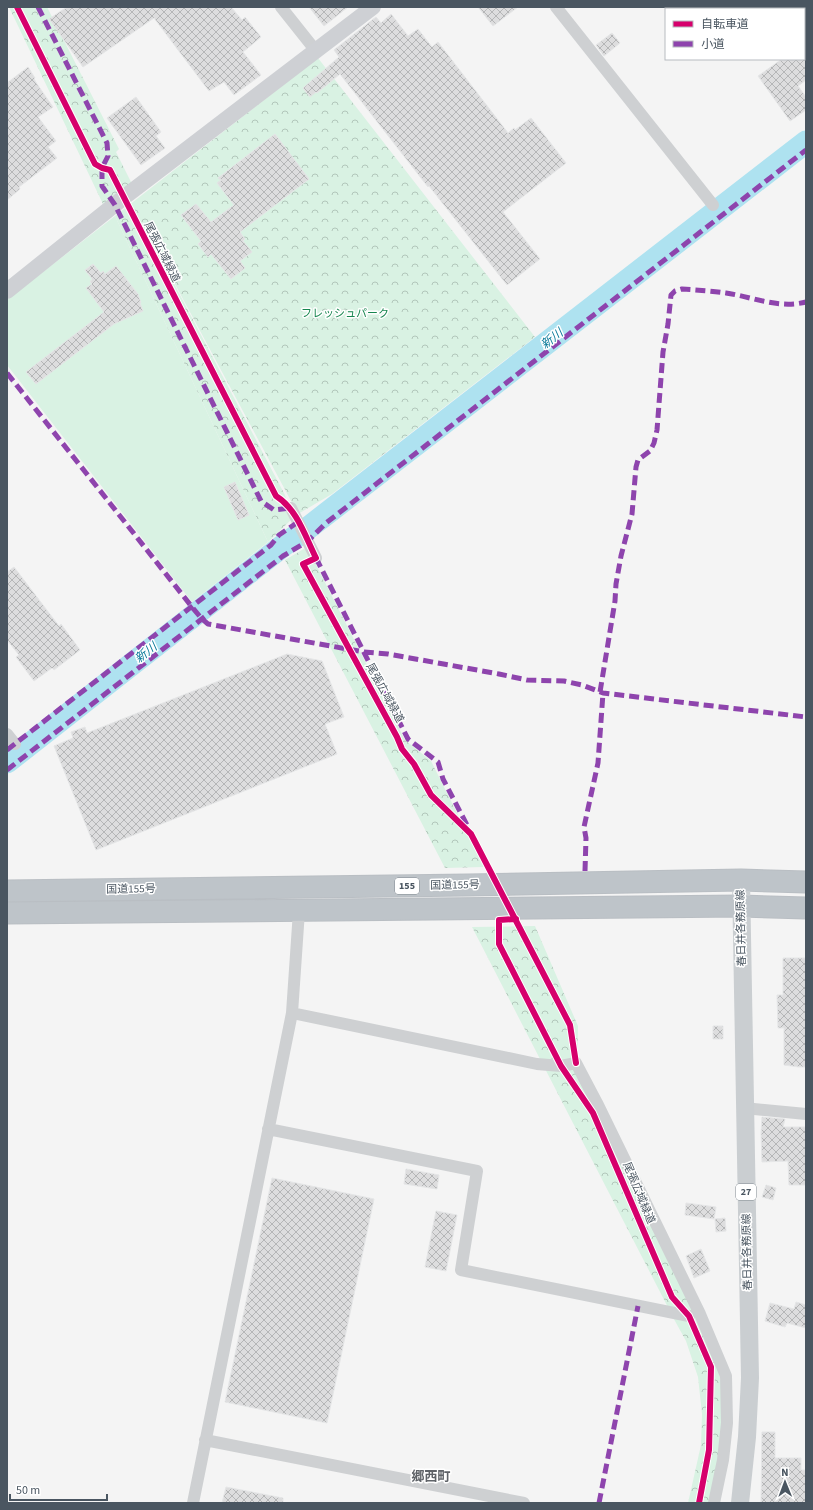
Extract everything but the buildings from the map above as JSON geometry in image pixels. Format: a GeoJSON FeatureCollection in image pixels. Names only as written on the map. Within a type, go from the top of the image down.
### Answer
{"type":"FeatureCollection","features":[{"type":"Feature","properties":{"kind":"highway","name":"国道155号"},"geometry":{"type":"LineString","coordinates":[[7,891],[468,886],[741,880],[806,882]]}},
{"type":"Feature","properties":{"kind":"highway","name":"国道155号"},"geometry":{"type":"LineString","coordinates":[[7,913],[741,906],[806,908]]}},
{"type":"Feature","properties":{"kind":"main road","name":"春日井各務原線"},"geometry":{"type":"LineString","coordinates":[[740,1503],[747,1437],[750,1378],[741,880]]}},
{"type":"Feature","properties":{"kind":"street"},"geometry":{"type":"LineString","coordinates":[[281,7],[316,51]]}},
{"type":"Feature","properties":{"kind":"street"},"geometry":{"type":"LineString","coordinates":[[7,290],[123,198],[373,7]]}},
{"type":"Feature","properties":{"kind":"street"},"geometry":{"type":"LineString","coordinates":[[556,7],[713,205]]}},
{"type":"Feature","properties":{"kind":"street"},"geometry":{"type":"LineString","coordinates":[[291,508],[316,558]]}},
{"type":"Feature","properties":{"kind":"street"},"geometry":{"type":"LineString","coordinates":[[7,734],[15,744]]}},
{"type":"Feature","properties":{"kind":"street"},"geometry":{"type":"LineString","coordinates":[[193,1503],[292,1013],[299,911]]}},
{"type":"Feature","properties":{"kind":"street"},"geometry":{"type":"LineString","coordinates":[[292,1013],[537,1064],[560,1066],[576,1063],[601,1110],[700,1314],[726,1376],[727,1423],[723,1460],[714,1503]]}},
{"type":"Feature","properties":{"kind":"street"},"geometry":{"type":"LineString","coordinates":[[744,1108],[806,1114]]}},
{"type":"Feature","properties":{"kind":"street"},"geometry":{"type":"LineString","coordinates":[[268,1129],[477,1171],[461,1270],[689,1316]]}},
{"type":"Feature","properties":{"kind":"street"},"geometry":{"type":"LineString","coordinates":[[205,1440],[524,1503]]}},
{"type":"Feature","properties":{"kind":"green space"},"geometry":{"type":"Polygon","coordinates":[[[9,7],[47,7],[119,149],[116,152],[132,184],[103,204],[9,7]]]}},
{"type":"Feature","properties":{"kind":"green space","name":"フレッシュパーク"},"geometry":{"type":"Polygon","coordinates":[[[318,58],[535,337],[332,494],[298,514],[137,213],[285,495],[292,519],[268,542],[115,216],[318,58]]]}},
{"type":"Feature","properties":{"kind":"green space"},"geometry":{"type":"Polygon","coordinates":[[[115,216],[268,542],[192,602],[7,365],[7,300],[115,216]]]}},
{"type":"Feature","properties":{"kind":"green space"},"geometry":{"type":"Polygon","coordinates":[[[307,547],[405,740],[431,761],[484,867],[445,868],[285,560],[307,547]]]}},
{"type":"Feature","properties":{"kind":"green space"},"geometry":{"type":"Polygon","coordinates":[[[535,926],[578,1026],[577,1070],[655,1226],[717,1366],[721,1381],[722,1439],[710,1503],[688,1503],[701,1445],[702,1414],[698,1377],[686,1341],[472,927],[535,926]]]}},
{"type":"Feature","properties":{"kind":"waterway","name":"新川"},"geometry":{"type":"LineString","coordinates":[[7,762],[285,544],[308,528],[806,142]]}},
{"type":"Feature","properties":{"kind":"marked path"},"geometry":{"type":"LineString","coordinates":[[38,7],[107,143],[108,156],[102,168],[102,186],[115,205],[261,501],[274,510],[291,508]]}},
{"type":"Feature","properties":{"kind":"marked path"},"geometry":{"type":"LineString","coordinates":[[7,770],[283,556],[308,541],[326,523],[806,150]]}},
{"type":"Feature","properties":{"kind":"marked path"},"geometry":{"type":"LineString","coordinates":[[600,692],[621,556],[632,514],[636,467],[638,460],[650,451],[654,443],[657,430],[663,352],[671,295],[675,291],[682,289],[726,293],[766,302],[785,304],[806,302]]}},
{"type":"Feature","properties":{"kind":"marked path"},"geometry":{"type":"LineString","coordinates":[[7,373],[192,607],[208,624],[364,652],[388,654],[527,680],[564,681],[582,685],[603,693],[806,717]]}},
{"type":"Feature","properties":{"kind":"marked path"},"geometry":{"type":"LineString","coordinates":[[7,750],[271,545],[279,535],[298,522]]}},
{"type":"Feature","properties":{"kind":"marked path"},"geometry":{"type":"LineString","coordinates":[[316,558],[408,739],[438,762],[443,779],[467,825]]}},
{"type":"Feature","properties":{"kind":"marked path"},"geometry":{"type":"LineString","coordinates":[[585,871],[586,838],[584,827],[598,763],[603,693]]}},
{"type":"Feature","properties":{"kind":"marked path"},"geometry":{"type":"LineString","coordinates":[[599,1503],[638,1306]]}},
{"type":"Feature","properties":{"kind":"cycle path","name":"尾張広域緑道"},"geometry":{"type":"LineString","coordinates":[[17,7],[95,164],[110,170],[276,496],[290,508],[300,524],[316,558],[303,564],[397,737],[402,749],[414,764],[431,795],[471,834],[570,1025],[576,1063]]}},
{"type":"Feature","properties":{"kind":"cycle path","name":"尾張広域緑道"},"geometry":{"type":"LineString","coordinates":[[516,919],[499,920],[499,944],[561,1066],[593,1113],[672,1297],[689,1316],[711,1367],[709,1450],[699,1503]]}},
{"type":"Feature","properties":{"kind":"district","name":"郷西町"},"geometry":{"type":"Point","coordinates":[431,1477]}}]}
